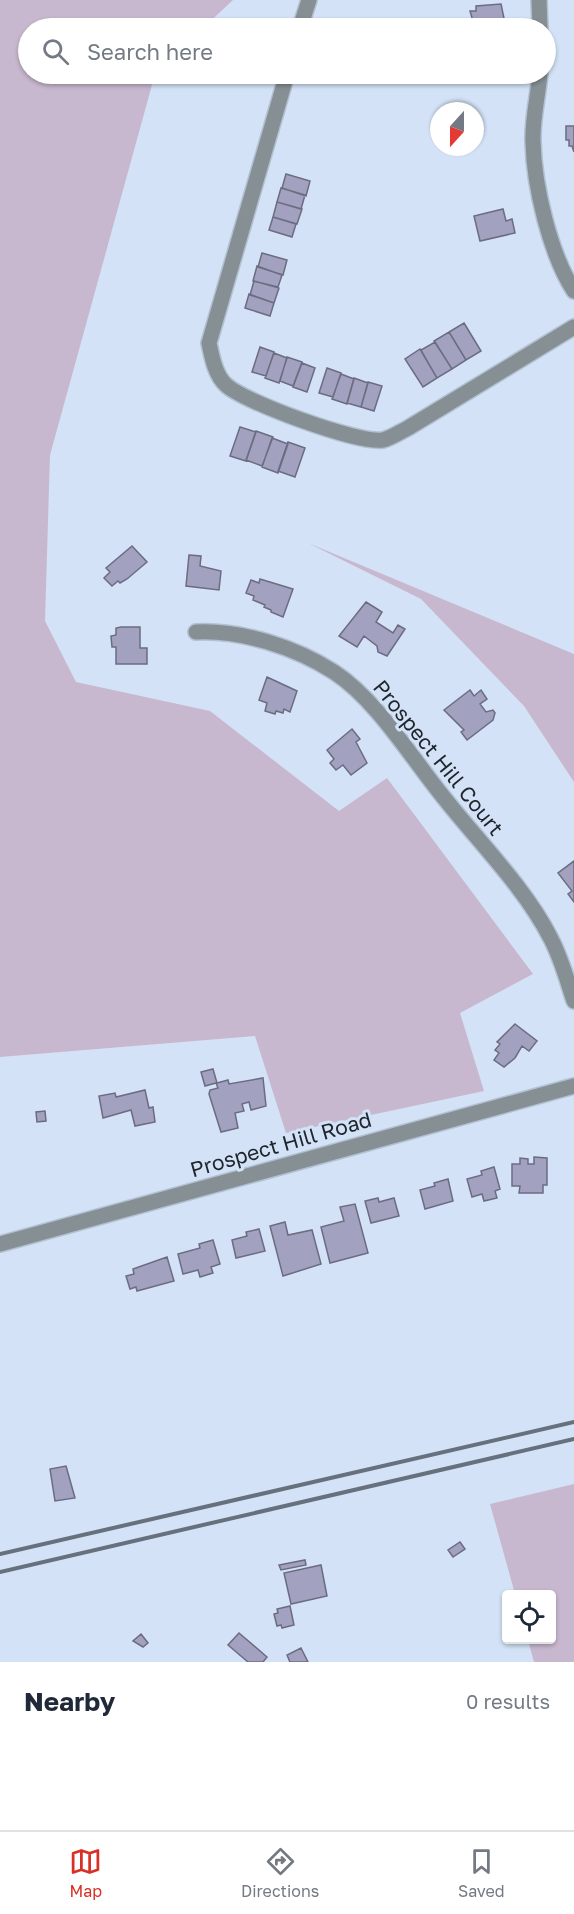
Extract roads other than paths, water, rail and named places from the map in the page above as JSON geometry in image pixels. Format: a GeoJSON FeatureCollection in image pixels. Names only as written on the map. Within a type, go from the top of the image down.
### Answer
{"type":"FeatureCollection","features":[{"type":"Feature","properties":{"kind":"street"},"geometry":{"type":"LineString","coordinates":[[303,18],[309,0]]}},
{"type":"Feature","properties":{"kind":"street"},"geometry":{"type":"LineString","coordinates":[[539,0],[540,18]]}},
{"type":"Feature","properties":{"kind":"street"},"geometry":{"type":"LineString","coordinates":[[284,84],[209,343],[214,366],[225,385],[245,398],[354,438],[382,440],[408,428],[574,327]]}},
{"type":"Feature","properties":{"kind":"street"},"geometry":{"type":"LineString","coordinates":[[539,84],[533,142],[545,224],[563,274],[574,291]]}},
{"type":"Feature","properties":{"kind":"street","name":"Prospect Hill Court"},"geometry":{"type":"LineString","coordinates":[[196,632],[218,631],[294,652],[334,672],[350,685],[380,717],[538,916],[562,963],[574,1001]]}},
{"type":"Feature","properties":{"kind":"street","name":"Prospect Hill Road"},"geometry":{"type":"LineString","coordinates":[[0,1244],[571,1092]]}},
{"type":"Feature","properties":{"kind":"railway"},"geometry":{"type":"LineString","coordinates":[[0,1554],[574,1422]]}},
{"type":"Feature","properties":{"kind":"railway"},"geometry":{"type":"LineString","coordinates":[[0,1572],[574,1439]]}}]}
